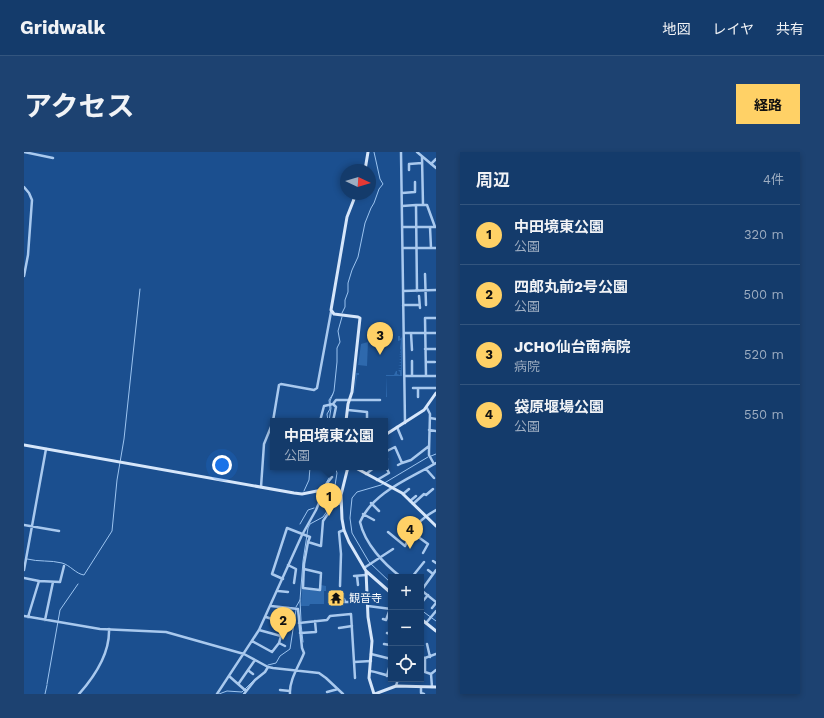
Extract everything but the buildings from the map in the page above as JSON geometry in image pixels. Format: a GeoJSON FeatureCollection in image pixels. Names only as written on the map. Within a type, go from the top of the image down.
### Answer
{"type":"FeatureCollection","features":[{"type":"Feature","properties":{"kind":"street"},"geometry":{"type":"LineString","coordinates":[[24,152],[53,158]]}},
{"type":"Feature","properties":{"kind":"street"},"geometry":{"type":"LineString","coordinates":[[366,164],[368,152]]}},
{"type":"Feature","properties":{"kind":"street"},"geometry":{"type":"LineString","coordinates":[[401,152],[405,423]]}},
{"type":"Feature","properties":{"kind":"street"},"geometry":{"type":"LineString","coordinates":[[417,152],[436,168]]}},
{"type":"Feature","properties":{"kind":"street"},"geometry":{"type":"LineString","coordinates":[[422,157],[423,205]]}},
{"type":"Feature","properties":{"kind":"street"},"geometry":{"type":"LineString","coordinates":[[431,164],[436,159]]}},
{"type":"Feature","properties":{"kind":"street"},"geometry":{"type":"LineString","coordinates":[[409,170],[409,164],[422,163]]}},
{"type":"Feature","properties":{"kind":"street"},"geometry":{"type":"LineString","coordinates":[[402,193],[415,192],[415,182]]}},
{"type":"Feature","properties":{"kind":"street"},"geometry":{"type":"LineString","coordinates":[[24,187],[29,192],[32,200],[28,255],[24,276]]}},
{"type":"Feature","properties":{"kind":"street"},"geometry":{"type":"LineString","coordinates":[[274,418],[281,384],[314,390],[318,388],[346,223],[354,200]]}},
{"type":"Feature","properties":{"kind":"street"},"geometry":{"type":"LineString","coordinates":[[416,205],[417,291]]}},
{"type":"Feature","properties":{"kind":"street"},"geometry":{"type":"LineString","coordinates":[[402,206],[427,205],[435,227],[402,227]]}},
{"type":"Feature","properties":{"kind":"street"},"geometry":{"type":"LineString","coordinates":[[430,227],[431,248]]}},
{"type":"Feature","properties":{"kind":"street"},"geometry":{"type":"LineString","coordinates":[[403,248],[436,248]]}},
{"type":"Feature","properties":{"kind":"street"},"geometry":{"type":"LineString","coordinates":[[425,274],[426,305]]}},
{"type":"Feature","properties":{"kind":"street"},"geometry":{"type":"LineString","coordinates":[[403,291],[436,290]]}},
{"type":"Feature","properties":{"kind":"street"},"geometry":{"type":"LineString","coordinates":[[403,305],[420,307],[419,296]]}},
{"type":"Feature","properties":{"kind":"street"},"geometry":{"type":"LineString","coordinates":[[331,312],[334,314],[360,318],[352,392],[349,400],[347,418]]}},
{"type":"Feature","properties":{"kind":"street"},"geometry":{"type":"LineString","coordinates":[[426,376],[425,318],[436,318]]}},
{"type":"Feature","properties":{"kind":"street"},"geometry":{"type":"LineString","coordinates":[[404,334],[436,333]]}},
{"type":"Feature","properties":{"kind":"street"},"geometry":{"type":"LineString","coordinates":[[412,334],[412,350]]}},
{"type":"Feature","properties":{"kind":"street"},"geometry":{"type":"LineString","coordinates":[[425,349],[436,349]]}},
{"type":"Feature","properties":{"kind":"street"},"geometry":{"type":"LineString","coordinates":[[412,361],[412,376]]}},
{"type":"Feature","properties":{"kind":"street"},"geometry":{"type":"LineString","coordinates":[[426,362],[435,362]]}},
{"type":"Feature","properties":{"kind":"street"},"geometry":{"type":"LineString","coordinates":[[405,376],[436,376]]}},
{"type":"Feature","properties":{"kind":"street"},"geometry":{"type":"LineString","coordinates":[[413,388],[436,388]]}},
{"type":"Feature","properties":{"kind":"street"},"geometry":{"type":"LineString","coordinates":[[418,388],[418,397]]}},
{"type":"Feature","properties":{"kind":"street"},"geometry":{"type":"LineString","coordinates":[[388,433],[427,408],[436,393]]}},
{"type":"Feature","properties":{"kind":"street"},"geometry":{"type":"LineString","coordinates":[[321,418],[324,406],[333,404],[336,400],[380,400]]}},
{"type":"Feature","properties":{"kind":"street"},"geometry":{"type":"LineString","coordinates":[[333,404],[336,407],[334,418]]}},
{"type":"Feature","properties":{"kind":"street"},"geometry":{"type":"LineString","coordinates":[[398,574],[380,558],[369,542],[360,525],[360,522],[363,514],[371,504],[392,488],[435,463],[430,457],[430,414],[427,408]]}},
{"type":"Feature","properties":{"kind":"street"},"geometry":{"type":"LineString","coordinates":[[348,410],[367,412],[367,418]]}},
{"type":"Feature","properties":{"kind":"street"},"geometry":{"type":"LineString","coordinates":[[430,418],[436,419]]}},
{"type":"Feature","properties":{"kind":"street"},"geometry":{"type":"LineString","coordinates":[[397,427],[402,439]]}},
{"type":"Feature","properties":{"kind":"street"},"geometry":{"type":"LineString","coordinates":[[261,487],[264,444],[270,429]]}},
{"type":"Feature","properties":{"kind":"street"},"geometry":{"type":"LineString","coordinates":[[429,430],[436,431]]}},
{"type":"Feature","properties":{"kind":"street"},"geometry":{"type":"LineString","coordinates":[[24,445],[302,494],[324,491],[330,494],[341,495]]}},
{"type":"Feature","properties":{"kind":"street"},"geometry":{"type":"LineString","coordinates":[[398,465],[411,460],[429,446]]}},
{"type":"Feature","properties":{"kind":"street"},"geometry":{"type":"LineString","coordinates":[[388,451],[395,447],[402,463]]}},
{"type":"Feature","properties":{"kind":"street"},"geometry":{"type":"LineString","coordinates":[[24,570],[46,449]]}},
{"type":"Feature","properties":{"kind":"street"},"geometry":{"type":"LineString","coordinates":[[426,469],[434,478]]}},
{"type":"Feature","properties":{"kind":"street"},"geometry":{"type":"LineString","coordinates":[[347,470],[341,495],[341,503],[344,530],[365,572],[367,606],[372,641],[370,682],[375,694],[396,686],[436,687]]}},
{"type":"Feature","properties":{"kind":"street"},"geometry":{"type":"LineString","coordinates":[[359,470],[403,494],[436,526]]}},
{"type":"Feature","properties":{"kind":"street"},"geometry":{"type":"LineString","coordinates":[[366,474],[371,470]]}},
{"type":"Feature","properties":{"kind":"street"},"geometry":{"type":"LineString","coordinates":[[377,480],[389,473],[388,470]]}},
{"type":"Feature","properties":{"kind":"street"},"geometry":{"type":"LineString","coordinates":[[217,694],[260,630],[302,535],[332,477]]}},
{"type":"Feature","properties":{"kind":"street"},"geometry":{"type":"LineString","coordinates":[[403,494],[409,489]]}},
{"type":"Feature","properties":{"kind":"street"},"geometry":{"type":"LineString","coordinates":[[412,502],[424,494],[426,495],[433,489]]}},
{"type":"Feature","properties":{"kind":"street"},"geometry":{"type":"LineString","coordinates":[[412,502],[416,496]]}},
{"type":"Feature","properties":{"kind":"street"},"geometry":{"type":"LineString","coordinates":[[308,542],[321,546],[323,521],[334,505],[341,503]]}},
{"type":"Feature","properties":{"kind":"street"},"geometry":{"type":"LineString","coordinates":[[371,504],[379,511]]}},
{"type":"Feature","properties":{"kind":"street"},"geometry":{"type":"LineString","coordinates":[[388,532],[406,546],[414,528],[426,515],[436,510]]}},
{"type":"Feature","properties":{"kind":"street"},"geometry":{"type":"LineString","coordinates":[[363,514],[374,520]]}},
{"type":"Feature","properties":{"kind":"street"},"geometry":{"type":"LineString","coordinates":[[24,525],[59,531]]}},
{"type":"Feature","properties":{"kind":"street"},"geometry":{"type":"LineString","coordinates":[[403,526],[428,544],[423,553]]}},
{"type":"Feature","properties":{"kind":"street"},"geometry":{"type":"LineString","coordinates":[[283,579],[272,574],[287,528],[310,537],[304,569],[303,588],[320,590],[321,573],[304,569]]}},
{"type":"Feature","properties":{"kind":"street"},"geometry":{"type":"LineString","coordinates":[[340,586],[341,554],[339,532],[344,530]]}},
{"type":"Feature","properties":{"kind":"street"},"geometry":{"type":"LineString","coordinates":[[358,585],[356,576],[365,572],[369,565],[393,549]]}},
{"type":"Feature","properties":{"kind":"street"},"geometry":{"type":"LineString","coordinates":[[414,574],[424,562]]}},
{"type":"Feature","properties":{"kind":"street"},"geometry":{"type":"LineString","coordinates":[[288,565],[296,569],[294,583]]}},
{"type":"Feature","properties":{"kind":"street"},"geometry":{"type":"LineString","coordinates":[[24,578],[39,581],[60,582],[64,566]]}},
{"type":"Feature","properties":{"kind":"street"},"geometry":{"type":"LineString","coordinates":[[428,570],[433,574]]}},
{"type":"Feature","properties":{"kind":"street"},"geometry":{"type":"LineString","coordinates":[[424,586],[436,570]]}},
{"type":"Feature","properties":{"kind":"street"},"geometry":{"type":"LineString","coordinates":[[365,572],[388,591]]}},
{"type":"Feature","properties":{"kind":"street"},"geometry":{"type":"LineString","coordinates":[[39,581],[26,617],[100,629],[166,632],[244,654],[273,668],[319,674],[326,678],[343,694]]}},
{"type":"Feature","properties":{"kind":"street"},"geometry":{"type":"LineString","coordinates":[[45,620],[53,582]]}},
{"type":"Feature","properties":{"kind":"street"},"geometry":{"type":"LineString","coordinates":[[278,591],[288,592]]}},
{"type":"Feature","properties":{"kind":"street"},"geometry":{"type":"LineString","coordinates":[[424,592],[436,602],[432,608]]}},
{"type":"Feature","properties":{"kind":"street"},"geometry":{"type":"LineString","coordinates":[[424,600],[428,595]]}},
{"type":"Feature","properties":{"kind":"street"},"geometry":{"type":"LineString","coordinates":[[344,599],[345,602],[367,602]]}},
{"type":"Feature","properties":{"kind":"street"},"geometry":{"type":"LineString","coordinates":[[270,606],[298,609],[301,622],[304,653],[293,676],[290,693],[280,690]]}},
{"type":"Feature","properties":{"kind":"street"},"geometry":{"type":"LineString","coordinates":[[367,606],[388,609]]}},
{"type":"Feature","properties":{"kind":"street"},"geometry":{"type":"LineString","coordinates":[[266,617],[288,624],[289,608]]}},
{"type":"Feature","properties":{"kind":"street"},"geometry":{"type":"LineString","coordinates":[[383,619],[386,620],[391,610]]}},
{"type":"Feature","properties":{"kind":"street"},"geometry":{"type":"LineString","coordinates":[[436,611],[426,623],[436,631]]}},
{"type":"Feature","properties":{"kind":"street"},"geometry":{"type":"LineString","coordinates":[[301,622],[327,620],[330,616],[351,614],[355,678]]}},
{"type":"Feature","properties":{"kind":"street"},"geometry":{"type":"LineString","coordinates":[[302,633],[316,632],[315,621]]}},
{"type":"Feature","properties":{"kind":"street"},"geometry":{"type":"LineString","coordinates":[[339,628],[352,626]]}},
{"type":"Feature","properties":{"kind":"street"},"geometry":{"type":"LineString","coordinates":[[79,694],[103,659],[108,645],[109,629]]}},
{"type":"Feature","properties":{"kind":"street"},"geometry":{"type":"LineString","coordinates":[[252,641],[272,652],[279,643],[281,636],[260,630]]}},
{"type":"Feature","properties":{"kind":"street"},"geometry":{"type":"LineString","coordinates":[[279,643],[285,646]]}},
{"type":"Feature","properties":{"kind":"street"},"geometry":{"type":"LineString","coordinates":[[427,644],[430,657]]}},
{"type":"Feature","properties":{"kind":"street"},"geometry":{"type":"LineString","coordinates":[[372,654],[388,658]]}},
{"type":"Feature","properties":{"kind":"street"},"geometry":{"type":"LineString","coordinates":[[431,674],[425,672],[425,658],[436,654]]}},
{"type":"Feature","properties":{"kind":"street"},"geometry":{"type":"LineString","coordinates":[[239,683],[255,660]]}},
{"type":"Feature","properties":{"kind":"street"},"geometry":{"type":"LineString","coordinates":[[354,662],[371,661]]}},
{"type":"Feature","properties":{"kind":"street"},"geometry":{"type":"LineString","coordinates":[[244,694],[255,680],[265,672],[267,666]]}},
{"type":"Feature","properties":{"kind":"street"},"geometry":{"type":"LineString","coordinates":[[249,670],[253,674]]}},
{"type":"Feature","properties":{"kind":"street"},"geometry":{"type":"LineString","coordinates":[[431,674],[436,670]]}},
{"type":"Feature","properties":{"kind":"street"},"geometry":{"type":"LineString","coordinates":[[370,671],[379,672],[387,676],[388,672]]}},
{"type":"Feature","properties":{"kind":"street"},"geometry":{"type":"LineString","coordinates":[[431,674],[432,687]]}},
{"type":"Feature","properties":{"kind":"street"},"geometry":{"type":"LineString","coordinates":[[229,676],[246,690]]}},
{"type":"Feature","properties":{"kind":"street"},"geometry":{"type":"LineString","coordinates":[[396,686],[397,682]]}},
{"type":"Feature","properties":{"kind":"street"},"geometry":{"type":"LineString","coordinates":[[421,687],[422,694]]}},
{"type":"Feature","properties":{"kind":"street"},"geometry":{"type":"LineString","coordinates":[[327,692],[338,689]]}},
{"type":"Feature","properties":{"kind":"shaded area"},"geometry":{"type":"Polygon","coordinates":[[[398,336],[400,336],[400,339],[402,337],[402,376],[386,376],[394,375],[396,371],[397,374],[400,375],[398,370],[401,369],[398,368],[401,368],[401,366],[398,366],[401,365],[401,363],[399,363],[401,360],[399,360],[401,357],[399,357],[401,355],[399,354],[401,354],[401,340],[398,341],[398,336]]]}},
{"type":"Feature","properties":{"kind":"shaded area"},"geometry":{"type":"Polygon","coordinates":[[[368,342],[367,366],[358,365],[361,344],[368,342]]]}},
{"type":"Feature","properties":{"kind":"shaded area"},"geometry":{"type":"Polygon","coordinates":[[[356,373],[359,373],[359,375],[357,375],[354,397],[356,373]]]}},
{"type":"Feature","properties":{"kind":"shaded area"},"geometry":{"type":"Polygon","coordinates":[[[386,376],[387,397],[386,397],[386,376]]]}},
{"type":"Feature","properties":{"kind":"shaded area"},"geometry":{"type":"Polygon","coordinates":[[[321,585],[326,586],[326,591],[324,591],[324,604],[310,604],[309,606],[301,606],[302,589],[320,591],[321,585]]]}},
{"type":"Feature","properties":{"kind":"waterway"},"geometry":{"type":"LineString","coordinates":[[342,313],[345,307],[348,283],[358,257],[365,223],[379,189],[383,184],[380,179],[374,152]]}},
{"type":"Feature","properties":{"kind":"waterway"},"geometry":{"type":"LineString","coordinates":[[27,559],[62,563],[84,575],[112,531],[117,480],[124,439],[140,289]]}},
{"type":"Feature","properties":{"kind":"waterway"},"geometry":{"type":"LineString","coordinates":[[329,418],[331,408],[330,401],[334,391],[337,348],[340,342],[338,331],[342,317]]}},
{"type":"Feature","properties":{"kind":"waterway"},"geometry":{"type":"LineString","coordinates":[[328,418],[327,414],[330,409],[329,400],[333,394]]}},
{"type":"Feature","properties":{"kind":"waterway"},"geometry":{"type":"LineString","coordinates":[[431,456],[436,454]]}},
{"type":"Feature","properties":{"kind":"waterway"},"geometry":{"type":"LineString","coordinates":[[388,580],[369,562],[352,533],[350,518],[352,498],[357,492],[381,485],[428,457]]}},
{"type":"Feature","properties":{"kind":"waterway"},"geometry":{"type":"LineString","coordinates":[[304,491],[309,480],[310,470]]}},
{"type":"Feature","properties":{"kind":"waterway"},"geometry":{"type":"LineString","coordinates":[[323,488],[332,473],[332,470]]}},
{"type":"Feature","properties":{"kind":"waterway"},"geometry":{"type":"LineString","coordinates":[[296,607],[300,600],[303,561],[308,528],[310,524],[323,517],[332,504],[337,473],[336,470]]}},
{"type":"Feature","properties":{"kind":"waterway"},"geometry":{"type":"LineString","coordinates":[[300,524],[308,510],[314,508]]}},
{"type":"Feature","properties":{"kind":"waterway"},"geometry":{"type":"LineString","coordinates":[[47,684],[60,610],[78,584]]}},
{"type":"Feature","properties":{"kind":"waterway"},"geometry":{"type":"LineString","coordinates":[[300,600],[301,621]]}},
{"type":"Feature","properties":{"kind":"waterway"},"geometry":{"type":"LineString","coordinates":[[268,665],[276,663],[280,656],[290,649],[296,610]]}},
{"type":"Feature","properties":{"kind":"waterway"},"geometry":{"type":"LineString","coordinates":[[424,612],[436,621]]}},
{"type":"Feature","properties":{"kind":"waterway"},"geometry":{"type":"LineString","coordinates":[[301,624],[303,642]]}},
{"type":"Feature","properties":{"kind":"waterway"},"geometry":{"type":"LineString","coordinates":[[219,694],[227,691],[242,692],[255,679]]}},
{"type":"Feature","properties":{"kind":"waterway"},"geometry":{"type":"LineString","coordinates":[[45,694],[47,685]]}},
{"type":"Feature","properties":{"kind":"place","name":"JCHO仙台南病院"},"geometry":{"type":"Point","coordinates":[380,355]}},
{"type":"Feature","properties":{"kind":"place","name":"中田境東公園"},"geometry":{"type":"Point","coordinates":[329,516]}},
{"type":"Feature","properties":{"kind":"place","name":"袋原堰場公園"},"geometry":{"type":"Point","coordinates":[410,549]}},
{"type":"Feature","properties":{"kind":"place","name":"観音寺"},"geometry":{"type":"Point","coordinates":[336,598]}},
{"type":"Feature","properties":{"kind":"place","name":"四郎丸前2号公園"},"geometry":{"type":"Point","coordinates":[283,640]}}]}
